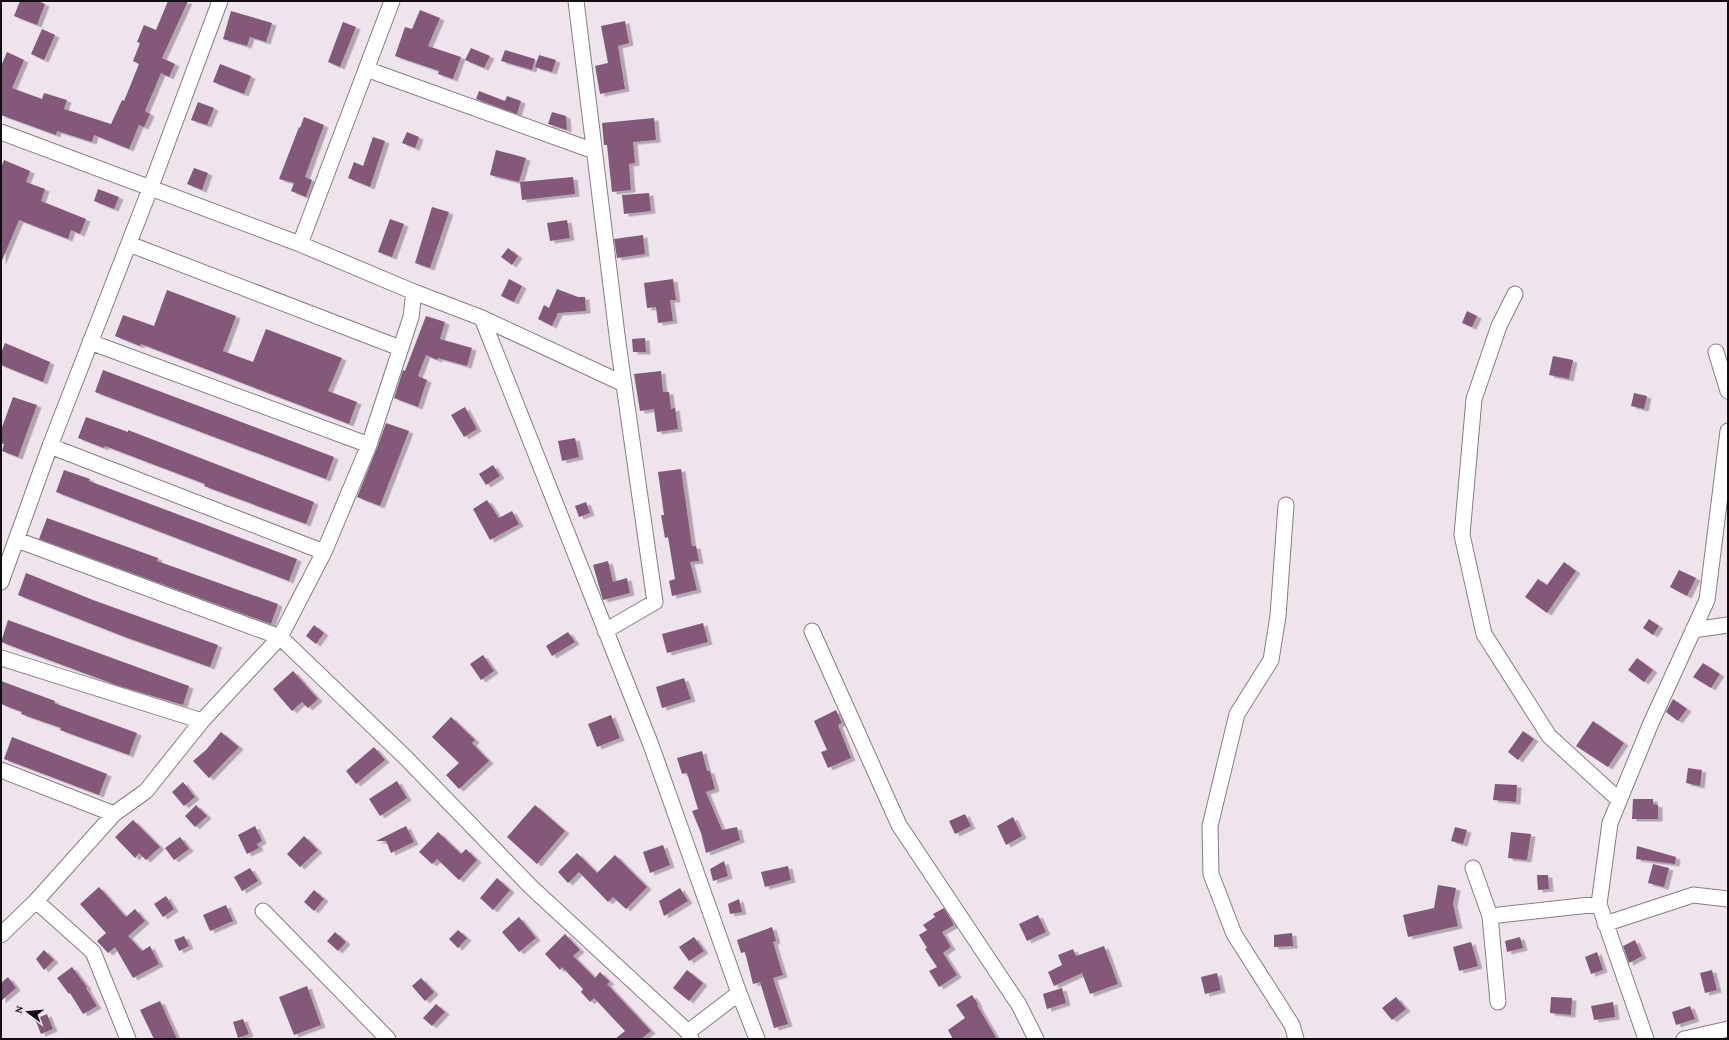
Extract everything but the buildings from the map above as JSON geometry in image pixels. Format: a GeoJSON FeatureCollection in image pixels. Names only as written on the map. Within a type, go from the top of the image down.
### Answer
{"type":"FeatureCollection","features":[{"type":"Feature","properties":{"kind":"street"},"geometry":{"type":"LineString","coordinates":[[1,582],[50,446],[129,244],[220,1]]}},
{"type":"Feature","properties":{"kind":"street"},"geometry":{"type":"LineString","coordinates":[[300,244],[392,1]]}},
{"type":"Feature","properties":{"kind":"street"},"geometry":{"type":"LineString","coordinates":[[576,1],[624,384],[655,602],[605,631]]}},
{"type":"Feature","properties":{"kind":"street"},"geometry":{"type":"LineString","coordinates":[[366,69],[594,151]]}},
{"type":"Feature","properties":{"kind":"street"},"geometry":{"type":"LineString","coordinates":[[1,132],[300,244],[414,292],[482,318],[624,384]]}},
{"type":"Feature","properties":{"kind":"street"},"geometry":{"type":"LineString","coordinates":[[129,244],[400,348]]}},
{"type":"Feature","properties":{"kind":"street"},"geometry":{"type":"LineString","coordinates":[[1,935],[36,901],[114,814],[146,790],[202,721],[280,638],[324,552],[369,445],[411,317],[414,292]]}},
{"type":"Feature","properties":{"kind":"street"},"geometry":{"type":"LineString","coordinates":[[1515,294],[1499,326],[1474,399],[1462,535],[1484,634],[1549,736],[1619,800]]}},
{"type":"Feature","properties":{"kind":"street"},"geometry":{"type":"LineString","coordinates":[[482,318],[651,745],[739,993],[757,1039]]}},
{"type":"Feature","properties":{"kind":"street"},"geometry":{"type":"LineString","coordinates":[[90,342],[369,445]]}},
{"type":"Feature","properties":{"kind":"street"},"geometry":{"type":"LineString","coordinates":[[1716,352],[1728,391]]}},
{"type":"Feature","properties":{"kind":"street"},"geometry":{"type":"LineString","coordinates":[[1646,1039],[1599,904],[1610,823],[1651,723],[1707,600],[1728,431]]}},
{"type":"Feature","properties":{"kind":"street"},"geometry":{"type":"LineString","coordinates":[[50,446],[324,552]]}},
{"type":"Feature","properties":{"kind":"street"},"geometry":{"type":"LineString","coordinates":[[1286,505],[1278,616],[1271,660],[1237,714],[1210,826],[1211,874],[1234,934],[1292,1025],[1296,1039]]}},
{"type":"Feature","properties":{"kind":"street"},"geometry":{"type":"LineString","coordinates":[[17,540],[280,638],[406,758],[531,887],[689,1036],[739,993]]}},
{"type":"Feature","properties":{"kind":"street"},"geometry":{"type":"LineString","coordinates":[[1693,630],[1728,625]]}},
{"type":"Feature","properties":{"kind":"street"},"geometry":{"type":"LineString","coordinates":[[812,631],[899,826],[1019,1005],[1036,1039]]}},
{"type":"Feature","properties":{"kind":"street"},"geometry":{"type":"LineString","coordinates":[[1,658],[202,721]]}},
{"type":"Feature","properties":{"kind":"street"},"geometry":{"type":"LineString","coordinates":[[1,770],[114,814]]}},
{"type":"Feature","properties":{"kind":"street"},"geometry":{"type":"LineString","coordinates":[[1473,868],[1490,916],[1498,1002]]}},
{"type":"Feature","properties":{"kind":"street"},"geometry":{"type":"LineString","coordinates":[[1605,924],[1693,895],[1728,898]]}},
{"type":"Feature","properties":{"kind":"street"},"geometry":{"type":"LineString","coordinates":[[36,901],[93,952],[128,1039]]}},
{"type":"Feature","properties":{"kind":"street"},"geometry":{"type":"LineString","coordinates":[[1490,916],[1599,904]]}},
{"type":"Feature","properties":{"kind":"street"},"geometry":{"type":"LineString","coordinates":[[263,911],[386,1038]]}},
{"type":"Feature","properties":{"kind":"street"},"geometry":{"type":"LineString","coordinates":[[1684,1039],[1728,1029]]}}]}
